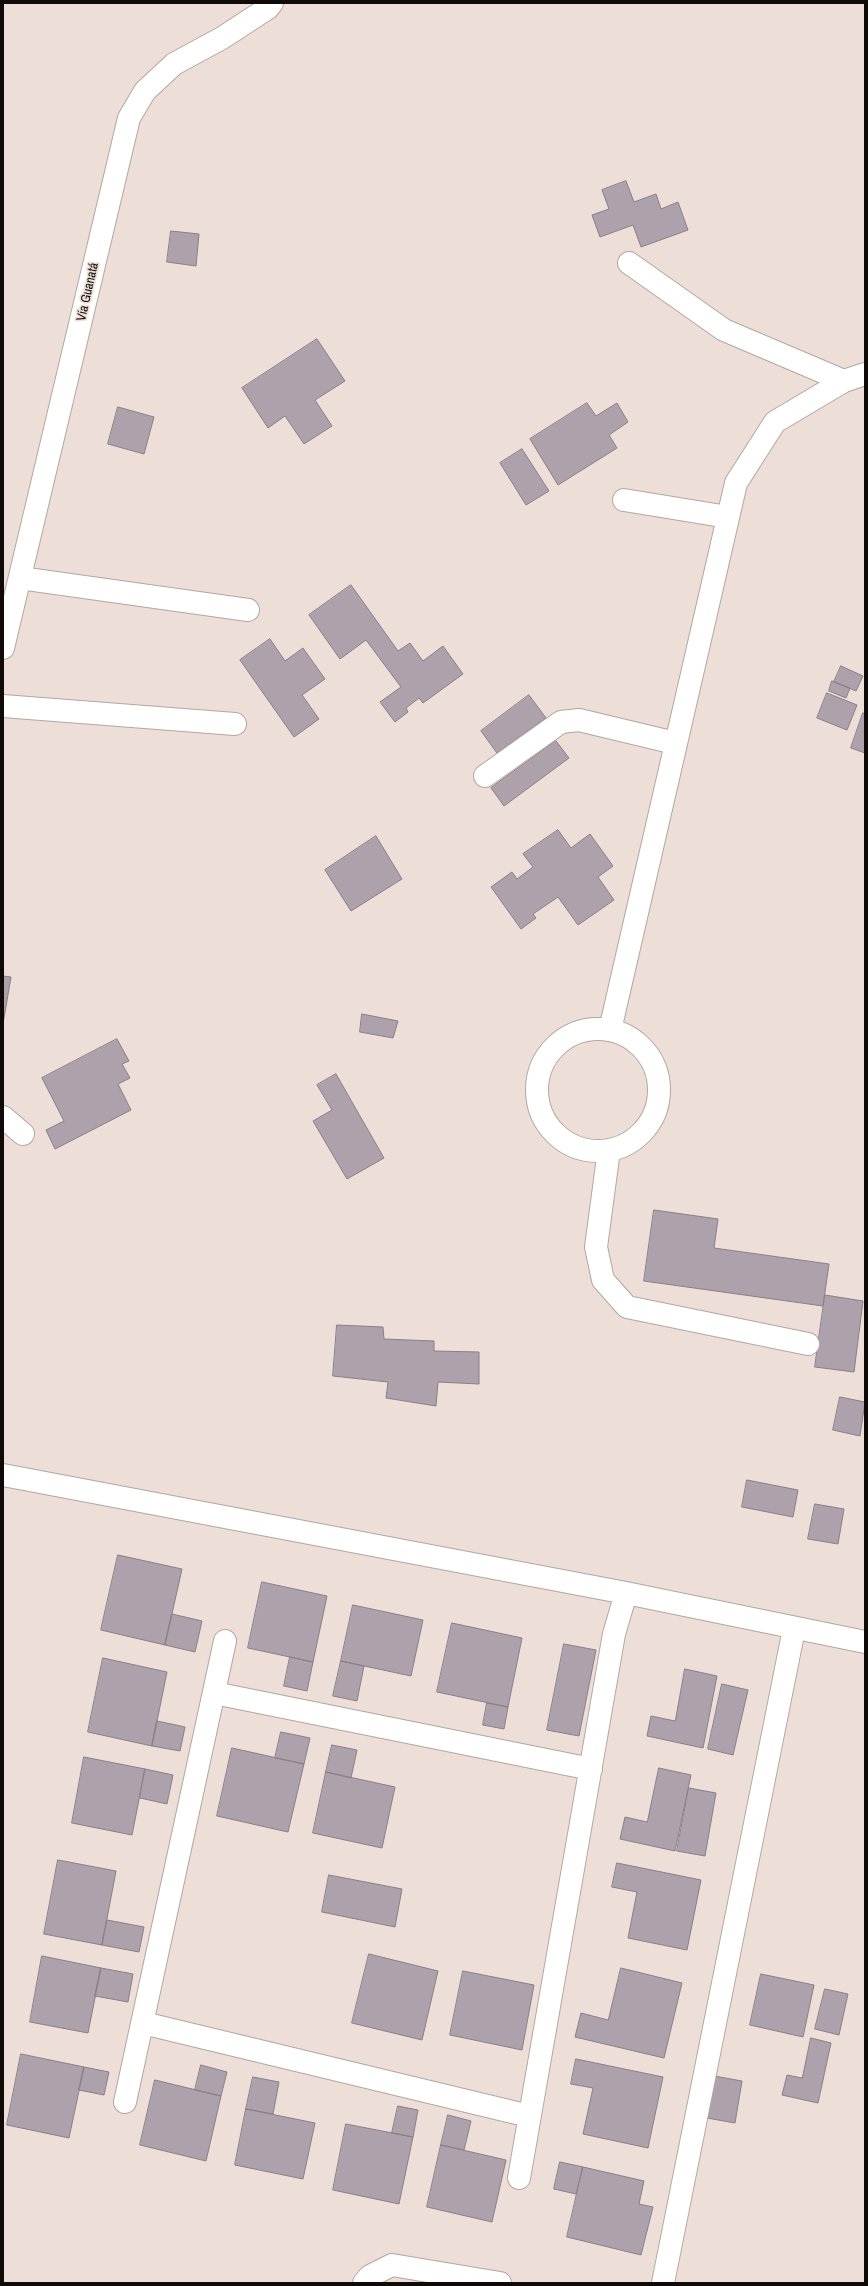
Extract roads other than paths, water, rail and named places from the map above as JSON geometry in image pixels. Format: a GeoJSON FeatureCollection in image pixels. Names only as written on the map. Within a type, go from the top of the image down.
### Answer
{"type":"FeatureCollection","features":[{"type":"Feature","properties":{"kind":"street","name":"Vía Guanatá"},"geometry":{"type":"LineString","coordinates":[[3,648],[129,118],[145,91],[174,64],[222,38],[268,8],[272,3]]}},
{"type":"Feature","properties":{"kind":"street"},"geometry":{"type":"LineString","coordinates":[[629,263],[724,330],[844,380]]}},
{"type":"Feature","properties":{"kind":"street"},"geometry":{"type":"LineString","coordinates":[[610,1030],[736,483],[775,422],[844,380],[865,374]]}},
{"type":"Feature","properties":{"kind":"street"},"geometry":{"type":"LineString","coordinates":[[624,500],[728,518]]}},
{"type":"Feature","properties":{"kind":"street"},"geometry":{"type":"LineString","coordinates":[[20,578],[248,610]]}},
{"type":"Feature","properties":{"kind":"street"},"geometry":{"type":"LineString","coordinates":[[3,706],[235,724]]}},
{"type":"Feature","properties":{"kind":"street"},"geometry":{"type":"LineString","coordinates":[[485,776],[561,722],[579,720],[675,743]]}},
{"type":"Feature","properties":{"kind":"street"},"geometry":{"type":"LineString","coordinates":[[610,1030],[632,1040],[649,1056],[658,1078],[658,1102],[649,1124],[632,1141],[610,1150],[596,1151],[583,1149],[560,1137],[543,1116],[538,1090],[544,1063],[560,1043],[584,1031],[610,1030]]}},
{"type":"Feature","properties":{"kind":"street"},"geometry":{"type":"LineString","coordinates":[[3,1118],[23,1134]]}},
{"type":"Feature","properties":{"kind":"street"},"geometry":{"type":"LineString","coordinates":[[610,1150],[596,1247],[603,1280],[627,1307],[808,1344]]}},
{"type":"Feature","properties":{"kind":"street"},"geometry":{"type":"LineString","coordinates":[[3,1475],[626,1593],[794,1629],[865,1642]]}},
{"type":"Feature","properties":{"kind":"street"},"geometry":{"type":"LineString","coordinates":[[519,2178],[614,1634],[626,1593]]}},
{"type":"Feature","properties":{"kind":"street"},"geometry":{"type":"LineString","coordinates":[[662,2283],[794,1629]]}},
{"type":"Feature","properties":{"kind":"street"},"geometry":{"type":"LineString","coordinates":[[125,2102],[225,1641]]}},
{"type":"Feature","properties":{"kind":"street"},"geometry":{"type":"LineString","coordinates":[[214,1693],[591,1769]]}},
{"type":"Feature","properties":{"kind":"street"},"geometry":{"type":"LineString","coordinates":[[143,2023],[530,2116]]}},
{"type":"Feature","properties":{"kind":"street"},"geometry":{"type":"LineString","coordinates":[[364,2283],[370,2276],[392,2265],[500,2283]]}}]}
